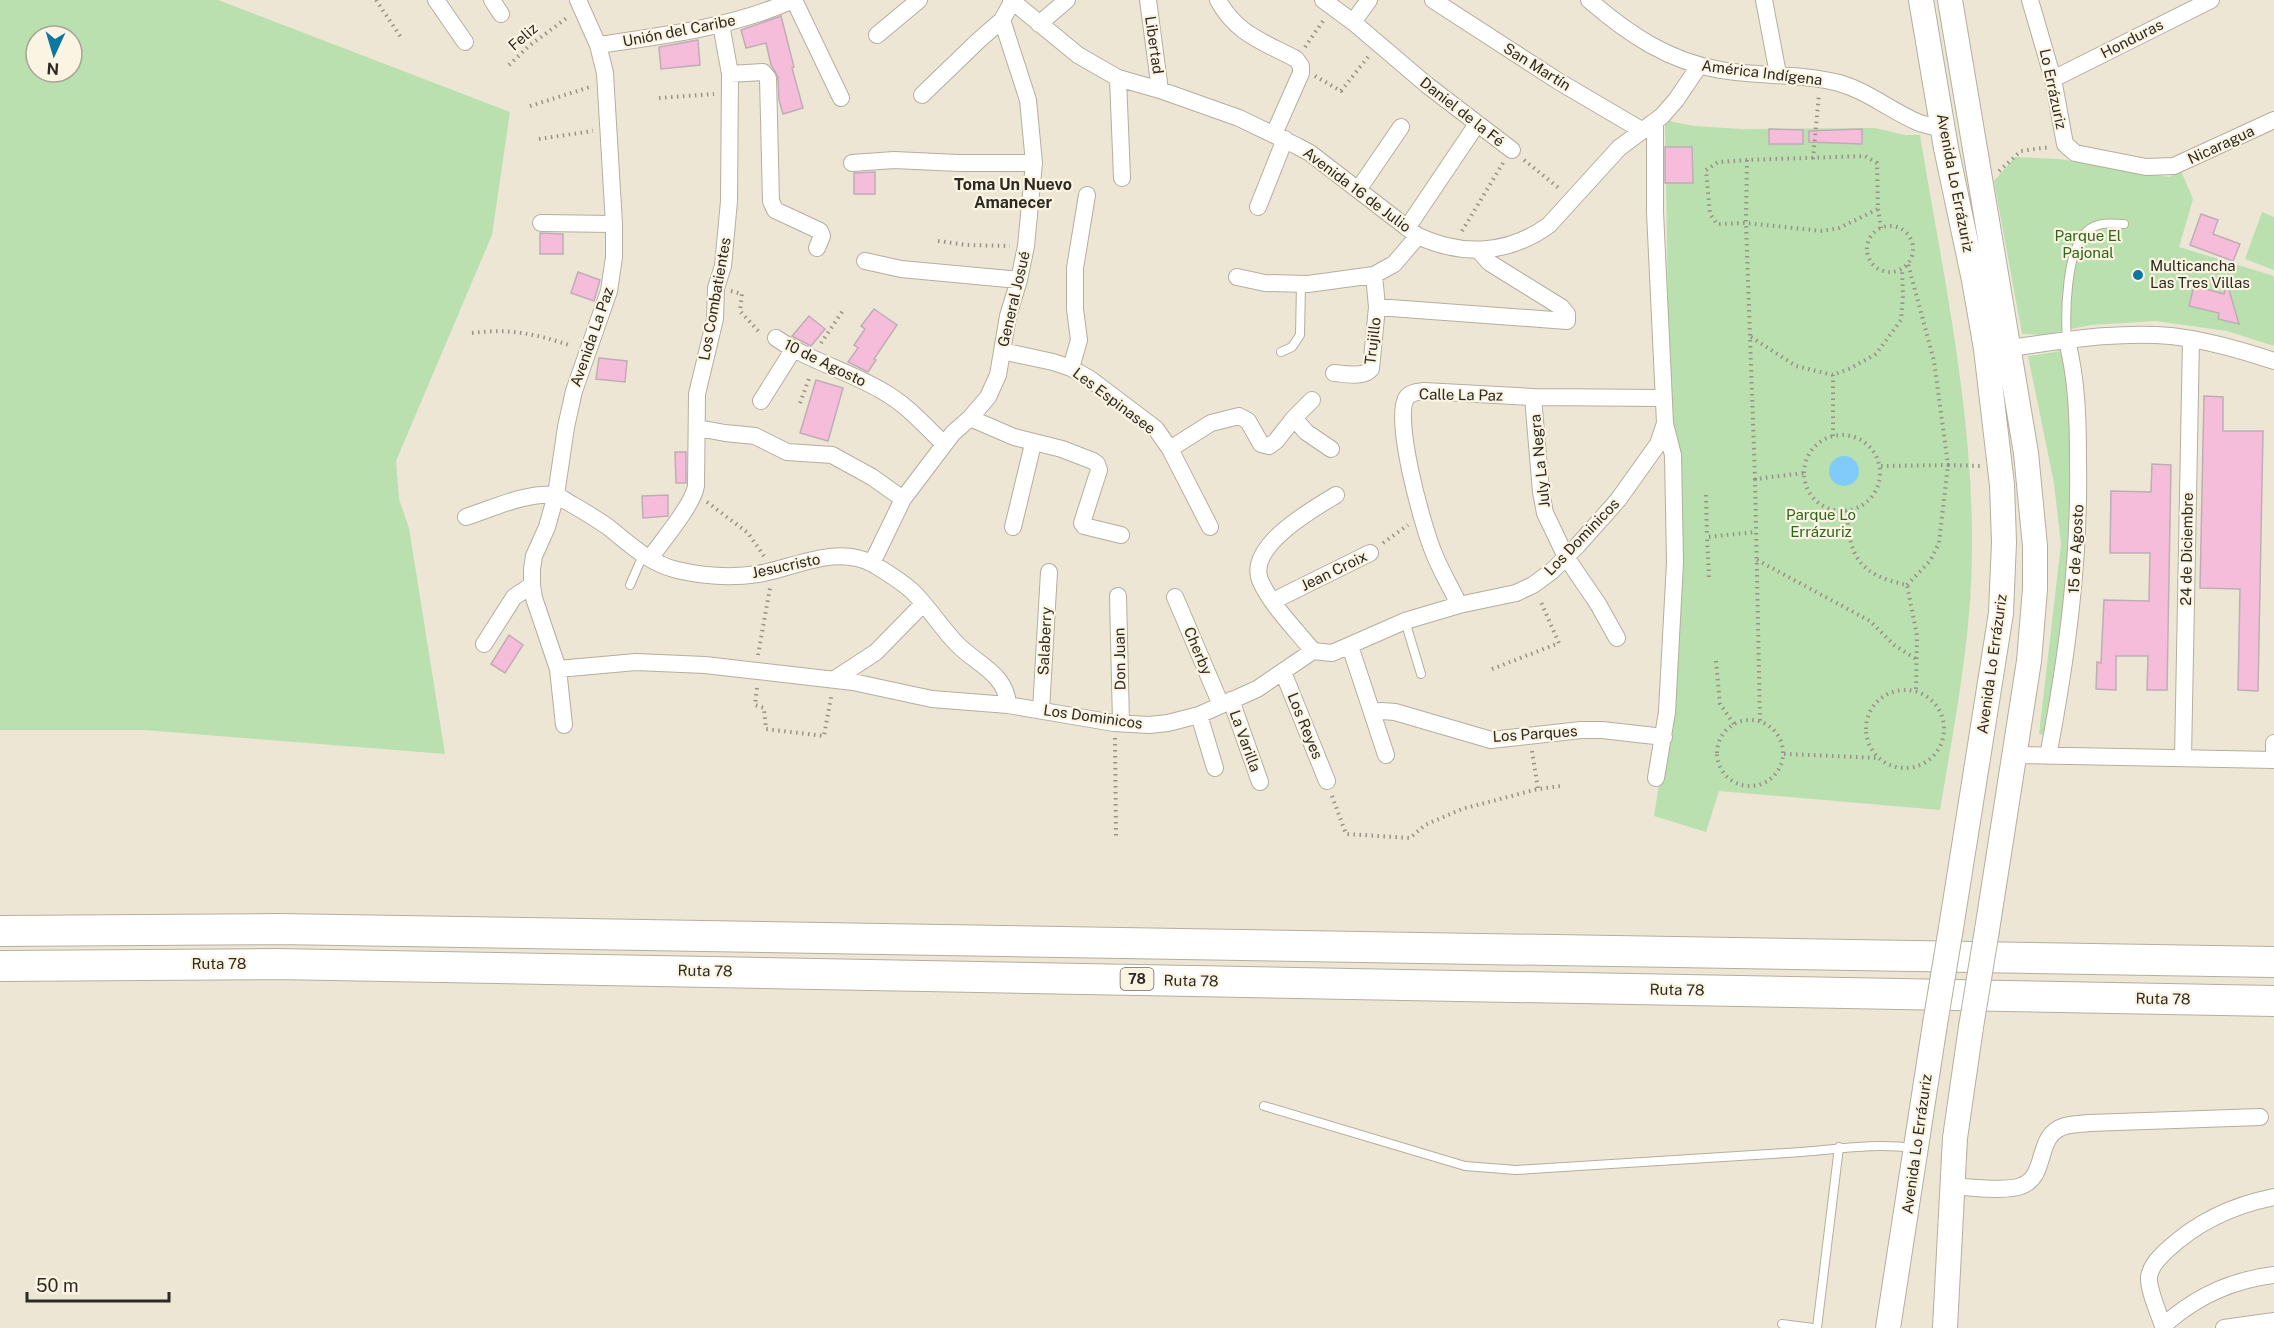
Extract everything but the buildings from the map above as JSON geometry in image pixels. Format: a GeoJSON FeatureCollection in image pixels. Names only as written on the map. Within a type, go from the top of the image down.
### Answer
{"type":"FeatureCollection","features":[{"type":"Feature","properties":{"kind":"highway"},"geometry":{"type":"LineString","coordinates":[[0,931],[278,929],[2274,962]]}},
{"type":"Feature","properties":{"kind":"highway","name":"Ruta 78"},"geometry":{"type":"LineString","coordinates":[[0,966],[300,964],[2274,1001]]}},
{"type":"Feature","properties":{"kind":"main road","name":"Avenida Lo Errázuriz"},"geometry":{"type":"LineString","coordinates":[[1888,1328],[2001,613],[2004,542],[2001,466],[1984,338],[1943,129],[1921,0]]}},
{"type":"Feature","properties":{"kind":"main road","name":"Avenida Lo Errázuriz"},"geometry":{"type":"LineString","coordinates":[[1945,1328],[1951,1186],[1958,1103],[2015,755],[2029,661],[2035,589],[2031,484],[1950,0]]}},
{"type":"Feature","properties":{"kind":"street"},"geometry":{"type":"LineString","coordinates":[[436,0],[465,42]]}},
{"type":"Feature","properties":{"kind":"street"},"geometry":{"type":"LineString","coordinates":[[793,0],[841,98]]}},
{"type":"Feature","properties":{"kind":"street","name":"Unión del Caribe"},"geometry":{"type":"LineString","coordinates":[[598,45],[721,24],[760,14],[793,0]]}},
{"type":"Feature","properties":{"kind":"street"},"geometry":{"type":"LineString","coordinates":[[877,35],[919,0]]}},
{"type":"Feature","properties":{"kind":"street"},"geometry":{"type":"LineString","coordinates":[[1039,24],[1067,0]]}},
{"type":"Feature","properties":{"kind":"street","name":"Libertad"},"geometry":{"type":"LineString","coordinates":[[1148,0],[1160,90]]}},
{"type":"Feature","properties":{"kind":"street"},"geometry":{"type":"LineString","coordinates":[[1218,0],[1229,19],[1244,32],[1299,66],[1258,207]]}},
{"type":"Feature","properties":{"kind":"street"},"geometry":{"type":"LineString","coordinates":[[1353,22],[1369,0]]}},
{"type":"Feature","properties":{"kind":"street","name":"San Martín"},"geometry":{"type":"LineString","coordinates":[[1433,0],[1558,81],[1649,127]]}},
{"type":"Feature","properties":{"kind":"street","name":"América Indígena"},"geometry":{"type":"LineString","coordinates":[[1589,0],[1618,25],[1646,44],[1699,66],[1820,79],[1853,88],[1916,122],[1943,129]]}},
{"type":"Feature","properties":{"kind":"street"},"geometry":{"type":"LineString","coordinates":[[1764,0],[1778,74]]}},
{"type":"Feature","properties":{"kind":"street","name":"Lo Errázuriz"},"geometry":{"type":"LineString","coordinates":[[2030,0],[2053,79],[2063,137],[2069,150],[2081,155],[2146,167],[2167,168]]}},
{"type":"Feature","properties":{"kind":"street","name":"Honduras"},"geometry":{"type":"LineString","coordinates":[[2053,79],[2211,0]]}},
{"type":"Feature","properties":{"kind":"street"},"geometry":{"type":"LineString","coordinates":[[922,95],[1002,20],[1012,1]]}},
{"type":"Feature","properties":{"kind":"street","name":"Avenida 16 de Julio"},"geometry":{"type":"LineString","coordinates":[[1012,1],[1078,55],[1118,78],[1239,118],[1279,137],[1310,153],[1413,232],[1453,248],[1478,250],[1499,248],[1538,233],[1559,216],[1610,157],[1649,127],[1676,100],[1699,66]]}},
{"type":"Feature","properties":{"kind":"street","name":"Avenida La Paz"},"geometry":{"type":"LineString","coordinates":[[564,725],[558,669],[532,585],[534,556],[547,527],[556,495],[574,391],[613,275],[614,224],[606,84],[598,45],[580,4]]}},
{"type":"Feature","properties":{"kind":"street","name":"Daniel de la Fé"},"geometry":{"type":"LineString","coordinates":[[1328,4],[1512,150]]}},
{"type":"Feature","properties":{"kind":"street","name":"General Josué"},"geometry":{"type":"LineString","coordinates":[[872,563],[903,499],[944,444],[970,418],[994,386],[1008,316],[1026,246],[1034,163],[1028,100],[1002,20]]}},
{"type":"Feature","properties":{"kind":"street","name":"Los Combatientes"},"geometry":{"type":"LineString","coordinates":[[695,493],[697,394],[715,319],[716,288],[723,266],[729,201],[730,74],[721,24]]}},
{"type":"Feature","properties":{"kind":"street"},"geometry":{"type":"LineString","coordinates":[[730,74],[763,72],[768,78],[771,201],[775,210],[820,231],[822,236],[817,248]]}},
{"type":"Feature","properties":{"kind":"street"},"geometry":{"type":"LineString","coordinates":[[1118,78],[1122,178]]}},
{"type":"Feature","properties":{"kind":"street","name":"Nicaragua"},"geometry":{"type":"LineString","coordinates":[[2167,168],[2184,163],[2274,120]]}},
{"type":"Feature","properties":{"kind":"street"},"geometry":{"type":"LineString","coordinates":[[1237,277],[1264,283],[1301,284],[1374,275],[1394,264],[1477,124]]}},
{"type":"Feature","properties":{"kind":"street"},"geometry":{"type":"LineString","coordinates":[[1358,190],[1401,127]]}},
{"type":"Feature","properties":{"kind":"street","name":"Los Dominicos"},"geometry":{"type":"LineString","coordinates":[[1649,127],[1663,398],[1665,423],[1673,455],[1675,562],[1664,737],[1656,778]]}},
{"type":"Feature","properties":{"kind":"street"},"geometry":{"type":"LineString","coordinates":[[852,163],[894,160],[1034,163]]}},
{"type":"Feature","properties":{"kind":"street"},"geometry":{"type":"LineString","coordinates":[[1071,368],[1080,340],[1075,309],[1075,268],[1088,195]]}},
{"type":"Feature","properties":{"kind":"street"},"geometry":{"type":"LineString","coordinates":[[540,223],[614,224]]}},
{"type":"Feature","properties":{"kind":"street"},"geometry":{"type":"LineString","coordinates":[[1377,307],[1568,321],[1568,314],[1561,307],[1490,263],[1478,250]]}},
{"type":"Feature","properties":{"kind":"street"},"geometry":{"type":"LineString","coordinates":[[865,261],[901,269],[1019,280]]}},
{"type":"Feature","properties":{"kind":"street","name":"Trujillo"},"geometry":{"type":"LineString","coordinates":[[1334,373],[1362,374],[1368,373],[1371,369],[1377,307],[1374,275]]}},
{"type":"Feature","properties":{"kind":"street"},"geometry":{"type":"LineString","coordinates":[[2009,348],[2124,335],[2168,336],[2191,339],[2274,361]]}},
{"type":"Feature","properties":{"kind":"street","name":"10 de Agosto"},"geometry":{"type":"LineString","coordinates":[[776,338],[813,360],[885,392],[900,402],[944,444]]}},
{"type":"Feature","properties":{"kind":"street","name":"24 de Diciembre"},"geometry":{"type":"LineString","coordinates":[[2184,758],[2191,339]]}},
{"type":"Feature","properties":{"kind":"street","name":"15 de Agosto"},"geometry":{"type":"LineString","coordinates":[[2049,756],[2070,623],[2078,529],[2076,392],[2067,341]]}},
{"type":"Feature","properties":{"kind":"street"},"geometry":{"type":"LineString","coordinates":[[761,401],[793,350]]}},
{"type":"Feature","properties":{"kind":"street","name":"Les Espinasee"},"geometry":{"type":"LineString","coordinates":[[1002,351],[1071,368],[1156,429],[1170,449],[1210,527]]}},
{"type":"Feature","properties":{"kind":"street","name":"Calle La Paz"},"geometry":{"type":"LineString","coordinates":[[1459,605],[1433,552],[1421,516],[1405,438],[1404,407],[1407,397],[1415,392],[1424,391],[1533,398],[1663,398]]}},
{"type":"Feature","properties":{"kind":"street","name":"July La Negra"},"geometry":{"type":"LineString","coordinates":[[1533,398],[1545,513],[1566,557],[1598,604],[1617,638]]}},
{"type":"Feature","properties":{"kind":"street"},"geometry":{"type":"LineString","coordinates":[[1170,449],[1211,423],[1239,416],[1245,417],[1261,444],[1269,446],[1312,400]]}},
{"type":"Feature","properties":{"kind":"street"},"geometry":{"type":"LineString","coordinates":[[970,418],[1033,444],[1062,449],[1097,464],[1097,475],[1082,523],[1084,526],[1121,535]]}},
{"type":"Feature","properties":{"kind":"street"},"geometry":{"type":"LineString","coordinates":[[1293,418],[1306,432],[1331,448]]}},
{"type":"Feature","properties":{"kind":"street","name":"Los Dominicos"},"geometry":{"type":"LineString","coordinates":[[558,669],[646,662],[678,663],[835,679],[932,699],[1008,705],[1118,723],[1149,725],[1168,723],[1198,715],[1257,688],[1313,651],[1332,653],[1405,621],[1459,605],[1516,593],[1533,585],[1566,557],[1624,493],[1658,444],[1665,423]]}},
{"type":"Feature","properties":{"kind":"street"},"geometry":{"type":"LineString","coordinates":[[698,428],[755,436],[787,452],[832,455],[872,477],[903,499]]}},
{"type":"Feature","properties":{"kind":"street"},"geometry":{"type":"LineString","coordinates":[[1013,527],[1033,444]]}},
{"type":"Feature","properties":{"kind":"street"},"geometry":{"type":"LineString","coordinates":[[646,557],[695,493]]}},
{"type":"Feature","properties":{"kind":"street"},"geometry":{"type":"LineString","coordinates":[[466,517],[532,496],[556,495]]}},
{"type":"Feature","properties":{"kind":"street","name":"Jesucristo"},"geometry":{"type":"LineString","coordinates":[[556,495],[609,528],[646,557],[664,566],[710,575],[739,576],[772,571],[824,558],[852,558],[872,563],[914,593],[951,638],[999,679],[1008,695],[1008,705]]}},
{"type":"Feature","properties":{"kind":"street"},"geometry":{"type":"LineString","coordinates":[[1313,651],[1273,601],[1260,580],[1259,562],[1278,535],[1298,519],[1336,495]]}},
{"type":"Feature","properties":{"kind":"street","name":"Jean Croix"},"geometry":{"type":"LineString","coordinates":[[1273,601],[1370,553]]}},
{"type":"Feature","properties":{"kind":"street","name":"Salaberry"},"geometry":{"type":"LineString","coordinates":[[1041,710],[1049,572]]}},
{"type":"Feature","properties":{"kind":"street"},"geometry":{"type":"LineString","coordinates":[[483,644],[514,597],[532,585]]}},
{"type":"Feature","properties":{"kind":"street","name":"Don Juan"},"geometry":{"type":"LineString","coordinates":[[1118,596],[1118,723]]}},
{"type":"Feature","properties":{"kind":"street","name":"Cherby"},"geometry":{"type":"LineString","coordinates":[[1175,597],[1226,703]]}},
{"type":"Feature","properties":{"kind":"street"},"geometry":{"type":"LineString","coordinates":[[835,679],[876,652],[923,604]]}},
{"type":"Feature","properties":{"kind":"street"},"geometry":{"type":"LineString","coordinates":[[1350,646],[1386,754]]}},
{"type":"Feature","properties":{"kind":"street","name":"Los Reyes"},"geometry":{"type":"LineString","coordinates":[[1283,672],[1327,781]]}},
{"type":"Feature","properties":{"kind":"street","name":"La Varilla"},"geometry":{"type":"LineString","coordinates":[[1226,703],[1260,782]]}},
{"type":"Feature","properties":{"kind":"street","name":"Los Parques"},"geometry":{"type":"LineString","coordinates":[[1372,712],[1395,712],[1491,740],[1559,732],[1602,730],[1664,737]]}},
{"type":"Feature","properties":{"kind":"street"},"geometry":{"type":"LineString","coordinates":[[1198,715],[1215,768]]}},
{"type":"Feature","properties":{"kind":"street"},"geometry":{"type":"LineString","coordinates":[[2015,755],[2274,760],[2274,743]]}},
{"type":"Feature","properties":{"kind":"street"},"geometry":{"type":"LineString","coordinates":[[1951,1186],[2014,1188],[2028,1183],[2038,1172],[2046,1140],[2064,1126],[2089,1123],[2260,1117]]}},
{"type":"Feature","properties":{"kind":"street"},"geometry":{"type":"LineString","coordinates":[[2274,1197],[2251,1202],[2213,1217],[2177,1241],[2156,1261],[2149,1281],[2163,1327],[2187,1306],[2206,1294],[2248,1279],[2274,1275]]}},
{"type":"Feature","properties":{"kind":"street"},"geometry":{"type":"LineString","coordinates":[[2224,1328],[2274,1321]]}},
{"type":"Feature","properties":{"kind":"lane"},"geometry":{"type":"LineString","coordinates":[[2067,341],[2066,304],[2075,248],[2087,231],[2104,223],[2124,224]]}},
{"type":"Feature","properties":{"kind":"lane"},"geometry":{"type":"LineString","coordinates":[[1281,352],[1292,347],[1300,335],[1301,284]]}},
{"type":"Feature","properties":{"kind":"lane"},"geometry":{"type":"LineString","coordinates":[[630,585],[646,557]]}},
{"type":"Feature","properties":{"kind":"lane"},"geometry":{"type":"LineString","coordinates":[[1405,621],[1421,674]]}},
{"type":"Feature","properties":{"kind":"lane"},"geometry":{"type":"LineString","coordinates":[[1264,1106],[1465,1166],[1490,1169],[1516,1170],[1787,1153],[1886,1144],[1916,1148]]}},
{"type":"Feature","properties":{"kind":"lane"},"geometry":{"type":"LineString","coordinates":[[1782,1324],[1815,1328],[1839,1147]]}},
{"type":"Feature","properties":{"kind":"path"},"geometry":{"type":"LineString","coordinates":[[376,0],[402,39]]}},
{"type":"Feature","properties":{"kind":"path","name":"Feliz"},"geometry":{"type":"LineString","coordinates":[[509,65],[580,4]]}},
{"type":"Feature","properties":{"kind":"path"},"geometry":{"type":"LineString","coordinates":[[1328,4],[1299,66],[1341,91],[1377,45]]}},
{"type":"Feature","properties":{"kind":"path"},"geometry":{"type":"LineString","coordinates":[[1813,159],[1820,79]]}},
{"type":"Feature","properties":{"kind":"path"},"geometry":{"type":"LineString","coordinates":[[530,106],[606,84]]}},
{"type":"Feature","properties":{"kind":"path"},"geometry":{"type":"LineString","coordinates":[[659,98],[730,93]]}},
{"type":"Feature","properties":{"kind":"path"},"geometry":{"type":"LineString","coordinates":[[539,139],[609,129]]}},
{"type":"Feature","properties":{"kind":"path"},"geometry":{"type":"LineString","coordinates":[[1983,190],[1999,170],[2021,151],[2053,147],[2069,150]]}},
{"type":"Feature","properties":{"kind":"path"},"geometry":{"type":"LineString","coordinates":[[1453,248],[1512,150]]}},
{"type":"Feature","properties":{"kind":"path","name":"Daniel de la Fé"},"geometry":{"type":"LineString","coordinates":[[1512,150],[1573,199]]}},
{"type":"Feature","properties":{"kind":"path"},"geometry":{"type":"LineString","coordinates":[[1878,209],[1839,228],[1822,231],[1746,223],[1717,224],[1712,220],[1706,170],[1718,162],[1865,156],[1876,163],[1881,228]]}},
{"type":"Feature","properties":{"kind":"path"},"geometry":{"type":"LineString","coordinates":[[1747,160],[1746,223],[1755,479],[1760,721]]}},
{"type":"Feature","properties":{"kind":"path"},"geometry":{"type":"LineString","coordinates":[[1896,227],[1908,236],[1913,250],[1908,264],[1895,272],[1880,271],[1869,260],[1867,245],[1869,238],[1881,228],[1896,227]]}},
{"type":"Feature","properties":{"kind":"path"},"geometry":{"type":"LineString","coordinates":[[938,241],[996,247],[1026,246]]}},
{"type":"Feature","properties":{"kind":"path"},"geometry":{"type":"LineString","coordinates":[[1907,585],[1930,561],[1939,543],[1948,465],[1934,361],[1908,264]]}},
{"type":"Feature","properties":{"kind":"path"},"geometry":{"type":"LineString","coordinates":[[1750,336],[1796,366],[1833,375],[1876,354],[1901,320],[1902,269]]}},
{"type":"Feature","properties":{"kind":"path","name":"10 de Agosto"},"geometry":{"type":"LineString","coordinates":[[716,288],[742,294],[741,313],[762,334],[776,338]]}},
{"type":"Feature","properties":{"kind":"path"},"geometry":{"type":"LineString","coordinates":[[800,403],[813,360],[844,309]]}},
{"type":"Feature","properties":{"kind":"path"},"geometry":{"type":"LineString","coordinates":[[472,333],[503,330],[524,332],[587,351]]}},
{"type":"Feature","properties":{"kind":"path"},"geometry":{"type":"LineString","coordinates":[[1833,375],[1833,435]]}},
{"type":"Feature","properties":{"kind":"path"},"geometry":{"type":"LineString","coordinates":[[1833,435],[1858,437],[1869,444],[1881,466],[1881,479],[1873,496],[1859,508],[1834,511],[1822,506],[1812,497],[1806,486],[1804,473],[1806,461],[1821,441],[1833,435]]}},
{"type":"Feature","properties":{"kind":"path"},"geometry":{"type":"LineString","coordinates":[[1881,466],[2001,466]]}},
{"type":"Feature","properties":{"kind":"path"},"geometry":{"type":"LineString","coordinates":[[1755,479],[1804,473]]}},
{"type":"Feature","properties":{"kind":"path"},"geometry":{"type":"LineString","coordinates":[[695,493],[748,533],[772,571],[757,670],[755,705],[764,708],[766,729],[824,736],[835,679]]}},
{"type":"Feature","properties":{"kind":"path"},"geometry":{"type":"LineString","coordinates":[[1706,495],[1710,577]]}},
{"type":"Feature","properties":{"kind":"path"},"geometry":{"type":"LineString","coordinates":[[1847,511],[1848,537],[1853,552],[1861,564],[1884,580],[1907,585]]}},
{"type":"Feature","properties":{"kind":"path","name":"Jean Croix"},"geometry":{"type":"LineString","coordinates":[[1370,553],[1421,516]]}},
{"type":"Feature","properties":{"kind":"path"},"geometry":{"type":"LineString","coordinates":[[1707,537],[1756,532]]}},
{"type":"Feature","properties":{"kind":"path"},"geometry":{"type":"LineString","coordinates":[[1756,560],[1870,621],[1894,645],[1917,660]]}},
{"type":"Feature","properties":{"kind":"path"},"geometry":{"type":"LineString","coordinates":[[1492,669],[1559,643],[1533,585]]}},
{"type":"Feature","properties":{"kind":"path"},"geometry":{"type":"LineString","coordinates":[[1907,585],[1917,636],[1916,691]]}},
{"type":"Feature","properties":{"kind":"path"},"geometry":{"type":"LineString","coordinates":[[1716,661],[1720,704],[1734,724]]}},
{"type":"Feature","properties":{"kind":"path"},"geometry":{"type":"LineString","coordinates":[[1903,690],[1916,691],[1928,697],[1943,717],[1945,729],[1943,742],[1927,762],[1915,767],[1903,768],[1890,765],[1879,758],[1871,748],[1866,735],[1871,710],[1879,699],[1890,693],[1903,690]]}},
{"type":"Feature","properties":{"kind":"path"},"geometry":{"type":"LineString","coordinates":[[1749,719],[1760,721],[1770,725],[1778,733],[1783,743],[1782,765],[1768,782],[1757,786],[1735,783],[1726,776],[1717,757],[1721,736],[1734,724],[1749,719]]}},
{"type":"Feature","properties":{"kind":"path"},"geometry":{"type":"LineString","coordinates":[[1116,840],[1118,723]]}},
{"type":"Feature","properties":{"kind":"path"},"geometry":{"type":"LineString","coordinates":[[1530,736],[1538,789]]}},
{"type":"Feature","properties":{"kind":"path"},"geometry":{"type":"LineString","coordinates":[[1784,754],[1879,758]]}},
{"type":"Feature","properties":{"kind":"path"},"geometry":{"type":"LineString","coordinates":[[1327,781],[1346,834],[1410,838],[1425,825],[1462,809],[1538,789],[1561,786]]}},
{"type":"Feature","properties":{"kind":"green space"},"geometry":{"type":"Polygon","coordinates":[[[0,0],[218,0],[510,112],[492,235],[396,461],[399,499],[409,528],[445,754],[144,730],[0,730],[0,0]]]}},
{"type":"Feature","properties":{"kind":"green space","name":"Parque Lo Errázuriz"},"geometry":{"type":"Polygon","coordinates":[[[1665,120],[1693,126],[1742,129],[1875,128],[1905,135],[1920,135],[1954,337],[1971,489],[1970,608],[1957,709],[1940,810],[1719,791],[1706,832],[1654,816],[1674,689],[1665,120]]]}},
{"type":"Feature","properties":{"kind":"green space","name":"Parque El Pajonal"},"geometry":{"type":"Polygon","coordinates":[[[2015,157],[2059,159],[2169,177],[2181,171],[2193,199],[2179,247],[2274,276],[2274,346],[2227,331],[2156,321],[2091,325],[2043,335],[2022,334],[1994,181],[2015,157]]]}},
{"type":"Feature","properties":{"kind":"green space"},"geometry":{"type":"Polygon","coordinates":[[[2262,212],[2274,217],[2274,270],[2245,259],[2262,212]]]}},
{"type":"Feature","properties":{"kind":"green space"},"geometry":{"type":"Polygon","coordinates":[[[2061,351],[2068,387],[2074,525],[2046,736],[2039,734],[2061,544],[2054,483],[2028,356],[2061,351]]]}},
{"type":"Feature","properties":{"kind":"water"},"geometry":{"type":"Polygon","coordinates":[[[1844,456],[1855,460],[1859,471],[1855,482],[1844,486],[1833,482],[1829,471],[1833,460],[1844,456]]]}},
{"type":"Feature","properties":{"kind":"place","name":"Multicancha Las Tres Villas"},"geometry":{"type":"Point","coordinates":[2138,275]}},
{"type":"Feature","properties":{"kind":"district","name":"Toma Un Nuevo Amanecer"},"geometry":{"type":"Point","coordinates":[1013,193]}}]}
